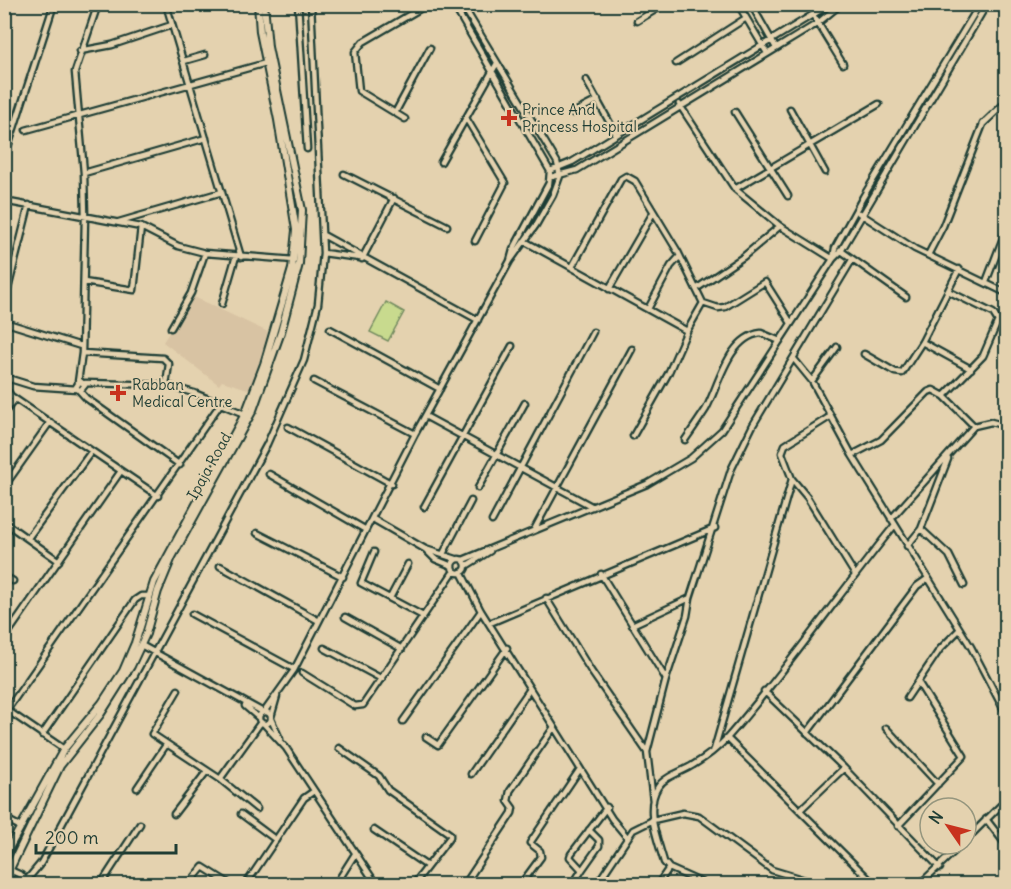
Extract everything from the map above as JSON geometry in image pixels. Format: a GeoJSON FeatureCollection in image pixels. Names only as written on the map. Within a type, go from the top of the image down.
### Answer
{"type":"FeatureCollection","features":[{"type":"Feature","properties":{"kind":"main road","name":"Ipaja Road"},"geometry":{"type":"LineString","coordinates":[[5,879],[10,876],[8,868],[60,766],[113,697],[141,645],[158,591],[172,557],[253,410],[299,264],[303,228],[301,200],[266,63],[258,4]]}},
{"type":"Feature","properties":{"kind":"main road","name":"Ipaja Road"},"geometry":{"type":"LineString","coordinates":[[4,857],[64,749],[102,703],[123,671],[135,642],[148,596],[162,566],[245,414],[268,365],[294,260],[296,216],[266,31],[264,4]]}},
{"type":"Feature","properties":{"kind":"street"},"geometry":{"type":"LineString","coordinates":[[4,20],[9,4]]}},
{"type":"Feature","properties":{"kind":"street"},"geometry":{"type":"LineString","coordinates":[[4,159],[54,4]]}},
{"type":"Feature","properties":{"kind":"street"},"geometry":{"type":"LineString","coordinates":[[98,4],[80,51],[75,72],[84,173],[85,217],[81,385],[86,398],[180,465]]}},
{"type":"Feature","properties":{"kind":"street"},"geometry":{"type":"LineString","coordinates":[[166,4],[239,256],[222,304]]}},
{"type":"Feature","properties":{"kind":"street"},"geometry":{"type":"LineString","coordinates":[[298,4],[307,149]]}},
{"type":"Feature","properties":{"kind":"street"},"geometry":{"type":"LineString","coordinates":[[8,868],[27,883],[41,863],[267,444],[304,360],[315,315],[323,253],[311,4]]}},
{"type":"Feature","properties":{"kind":"street"},"geometry":{"type":"LineString","coordinates":[[411,4],[413,13]]}},
{"type":"Feature","properties":{"kind":"street"},"geometry":{"type":"LineString","coordinates":[[405,119],[359,91],[355,52],[363,42],[428,4]]}},
{"type":"Feature","properties":{"kind":"street"},"geometry":{"type":"LineString","coordinates":[[220,779],[294,669],[392,484],[415,434],[510,261],[519,238],[551,177],[550,171],[453,4]]}},
{"type":"Feature","properties":{"kind":"street"},"geometry":{"type":"LineString","coordinates":[[462,4],[560,169],[560,176],[553,195],[526,241],[510,261]]}},
{"type":"Feature","properties":{"kind":"street"},"geometry":{"type":"LineString","coordinates":[[637,21],[665,4]]}},
{"type":"Feature","properties":{"kind":"street"},"geometry":{"type":"LineString","coordinates":[[738,4],[767,53]]}},
{"type":"Feature","properties":{"kind":"street"},"geometry":{"type":"LineString","coordinates":[[751,4],[776,48]]}},
{"type":"Feature","properties":{"kind":"street"},"geometry":{"type":"LineString","coordinates":[[921,109],[980,4]]}},
{"type":"Feature","properties":{"kind":"street"},"geometry":{"type":"LineString","coordinates":[[833,259],[835,248],[987,4]]}},
{"type":"Feature","properties":{"kind":"street"},"geometry":{"type":"LineString","coordinates":[[550,171],[560,169],[676,100],[813,15],[820,7],[839,5]]}},
{"type":"Feature","properties":{"kind":"street"},"geometry":{"type":"LineString","coordinates":[[551,177],[577,170],[818,23],[839,5]]}},
{"type":"Feature","properties":{"kind":"street"},"geometry":{"type":"LineString","coordinates":[[820,7],[827,17]]}},
{"type":"Feature","properties":{"kind":"street"},"geometry":{"type":"LineString","coordinates":[[813,15],[843,64]]}},
{"type":"Feature","properties":{"kind":"street"},"geometry":{"type":"LineString","coordinates":[[675,63],[746,18]]}},
{"type":"Feature","properties":{"kind":"street"},"geometry":{"type":"LineString","coordinates":[[80,51],[112,45],[172,26]]}},
{"type":"Feature","properties":{"kind":"street"},"geometry":{"type":"LineString","coordinates":[[395,113],[430,48]]}},
{"type":"Feature","properties":{"kind":"street"},"geometry":{"type":"LineString","coordinates":[[184,61],[204,56]]}},
{"type":"Feature","properties":{"kind":"street"},"geometry":{"type":"LineString","coordinates":[[26,130],[190,82],[266,63]]}},
{"type":"Feature","properties":{"kind":"street"},"geometry":{"type":"LineString","coordinates":[[441,162],[497,63]]}},
{"type":"Feature","properties":{"kind":"street"},"geometry":{"type":"LineString","coordinates":[[586,80],[616,134]]}},
{"type":"Feature","properties":{"kind":"street"},"geometry":{"type":"LineString","coordinates":[[573,113],[598,100]]}},
{"type":"Feature","properties":{"kind":"street"},"geometry":{"type":"LineString","coordinates":[[676,100],[735,189],[780,226],[833,259]]}},
{"type":"Feature","properties":{"kind":"street"},"geometry":{"type":"LineString","coordinates":[[928,255],[943,226],[984,124],[1006,102]]}},
{"type":"Feature","properties":{"kind":"street"},"geometry":{"type":"LineString","coordinates":[[735,189],[879,104]]}},
{"type":"Feature","properties":{"kind":"street"},"geometry":{"type":"LineString","coordinates":[[790,109],[825,172]]}},
{"type":"Feature","properties":{"kind":"street"},"geometry":{"type":"LineString","coordinates":[[735,112],[788,196]]}},
{"type":"Feature","properties":{"kind":"street"},"geometry":{"type":"LineString","coordinates":[[466,118],[505,183],[475,241]]}},
{"type":"Feature","properties":{"kind":"street"},"geometry":{"type":"LineString","coordinates":[[84,173],[206,138]]}},
{"type":"Feature","properties":{"kind":"street"},"geometry":{"type":"LineString","coordinates":[[344,174],[447,226]]}},
{"type":"Feature","properties":{"kind":"street"},"geometry":{"type":"LineString","coordinates":[[572,267],[621,179],[626,176],[635,181],[680,256],[703,303],[718,308],[725,307],[765,282],[791,323]]}},
{"type":"Feature","properties":{"kind":"street"},"geometry":{"type":"LineString","coordinates":[[116,223],[222,192]]}},
{"type":"Feature","properties":{"kind":"street"},"geometry":{"type":"LineString","coordinates":[[362,259],[394,198]]}},
{"type":"Feature","properties":{"kind":"street"},"geometry":{"type":"LineString","coordinates":[[4,201],[141,227],[178,246],[205,253],[294,260]]}},
{"type":"Feature","properties":{"kind":"street"},"geometry":{"type":"LineString","coordinates":[[4,305],[29,205]]}},
{"type":"Feature","properties":{"kind":"street"},"geometry":{"type":"LineString","coordinates":[[609,289],[653,213]]}},
{"type":"Feature","properties":{"kind":"street"},"geometry":{"type":"LineString","coordinates":[[858,213],[928,255],[1006,293]]}},
{"type":"Feature","properties":{"kind":"street"},"geometry":{"type":"LineString","coordinates":[[462,572],[466,566],[492,550],[534,530],[647,484],[691,458],[722,429],[833,259],[841,251],[858,213]]}},
{"type":"Feature","properties":{"kind":"street"},"geometry":{"type":"LineString","coordinates":[[696,289],[743,257],[780,226]]}},
{"type":"Feature","properties":{"kind":"street"},"geometry":{"type":"LineString","coordinates":[[84,282],[134,290],[141,227]]}},
{"type":"Feature","properties":{"kind":"street"},"geometry":{"type":"LineString","coordinates":[[986,282],[1006,230]]}},
{"type":"Feature","properties":{"kind":"street"},"geometry":{"type":"LineString","coordinates":[[322,236],[478,320]]}},
{"type":"Feature","properties":{"kind":"street"},"geometry":{"type":"LineString","coordinates":[[519,238],[687,331]]}},
{"type":"Feature","properties":{"kind":"street"},"geometry":{"type":"LineString","coordinates":[[835,248],[906,297]]}},
{"type":"Feature","properties":{"kind":"street"},"geometry":{"type":"LineString","coordinates":[[171,328],[191,292],[205,253]]}},
{"type":"Feature","properties":{"kind":"street"},"geometry":{"type":"LineString","coordinates":[[323,253],[362,259]]}},
{"type":"Feature","properties":{"kind":"street"},"geometry":{"type":"LineString","coordinates":[[648,309],[671,266],[680,256]]}},
{"type":"Feature","properties":{"kind":"street"},"geometry":{"type":"LineString","coordinates":[[705,885],[669,868],[664,862],[653,820],[647,753],[666,679],[687,616],[690,598],[731,470],[753,425],[852,260]]}},
{"type":"Feature","properties":{"kind":"street"},"geometry":{"type":"LineString","coordinates":[[4,265],[13,268]]}},
{"type":"Feature","properties":{"kind":"street"},"geometry":{"type":"LineString","coordinates":[[864,354],[902,373],[922,342],[959,269]]}},
{"type":"Feature","properties":{"kind":"street"},"geometry":{"type":"LineString","coordinates":[[944,396],[983,356],[998,321],[993,313],[948,291]]}},
{"type":"Feature","properties":{"kind":"street"},"geometry":{"type":"LineString","coordinates":[[633,436],[668,374],[687,331],[703,303]]}},
{"type":"Feature","properties":{"kind":"street"},"geometry":{"type":"LineString","coordinates":[[4,322],[81,346]]}},
{"type":"Feature","properties":{"kind":"street"},"geometry":{"type":"LineString","coordinates":[[330,329],[440,389]]}},
{"type":"Feature","properties":{"kind":"street"},"geometry":{"type":"LineString","coordinates":[[492,521],[593,332]]}},
{"type":"Feature","properties":{"kind":"street"},"geometry":{"type":"LineString","coordinates":[[685,440],[705,410],[729,358],[745,339],[761,333],[780,341]]}},
{"type":"Feature","properties":{"kind":"street"},"geometry":{"type":"LineString","coordinates":[[922,342],[971,369]]}},
{"type":"Feature","properties":{"kind":"street"},"geometry":{"type":"LineString","coordinates":[[423,507],[512,346]]}},
{"type":"Feature","properties":{"kind":"street"},"geometry":{"type":"LineString","coordinates":[[812,381],[837,347]]}},
{"type":"Feature","properties":{"kind":"street"},"geometry":{"type":"LineString","coordinates":[[534,530],[632,349]]}},
{"type":"Feature","properties":{"kind":"street"},"geometry":{"type":"LineString","coordinates":[[81,353],[163,358],[169,364],[166,385]]}},
{"type":"Feature","properties":{"kind":"street"},"geometry":{"type":"LineString","coordinates":[[794,358],[812,381],[852,455],[959,630],[1006,714]]}},
{"type":"Feature","properties":{"kind":"street"},"geometry":{"type":"LineString","coordinates":[[158,496],[15,399],[7,390],[6,377],[33,386],[166,385],[245,414]]}},
{"type":"Feature","properties":{"kind":"street"},"geometry":{"type":"LineString","coordinates":[[314,381],[415,434]]}},
{"type":"Feature","properties":{"kind":"street"},"geometry":{"type":"LineString","coordinates":[[852,455],[881,440],[928,392],[937,391],[944,396],[974,426]]}},
{"type":"Feature","properties":{"kind":"street"},"geometry":{"type":"LineString","coordinates":[[4,413],[15,399]]}},
{"type":"Feature","properties":{"kind":"street"},"geometry":{"type":"LineString","coordinates":[[64,749],[6,709],[221,404]]}},
{"type":"Feature","properties":{"kind":"street"},"geometry":{"type":"LineString","coordinates":[[478,488],[525,404]]}},
{"type":"Feature","properties":{"kind":"street"},"geometry":{"type":"LineString","coordinates":[[831,416],[782,448],[792,479],[807,497],[854,573]]}},
{"type":"Feature","properties":{"kind":"street"},"geometry":{"type":"LineString","coordinates":[[425,417],[593,507]]}},
{"type":"Feature","properties":{"kind":"street"},"geometry":{"type":"LineString","coordinates":[[4,487],[50,422]]}},
{"type":"Feature","properties":{"kind":"street"},"geometry":{"type":"LineString","coordinates":[[907,546],[921,529],[949,456],[957,443],[974,426],[991,422],[1006,426]]}},
{"type":"Feature","properties":{"kind":"street"},"geometry":{"type":"LineString","coordinates":[[288,427],[392,484]]}},
{"type":"Feature","properties":{"kind":"street"},"geometry":{"type":"LineString","coordinates":[[28,538],[91,452]]}},
{"type":"Feature","properties":{"kind":"street"},"geometry":{"type":"LineString","coordinates":[[891,519],[949,456]]}},
{"type":"Feature","properties":{"kind":"street"},"geometry":{"type":"LineString","coordinates":[[4,639],[121,471]]}},
{"type":"Feature","properties":{"kind":"street"},"geometry":{"type":"LineString","coordinates":[[269,474],[366,530]]}},
{"type":"Feature","properties":{"kind":"street"},"geometry":{"type":"LineString","coordinates":[[714,750],[792,479]]}},
{"type":"Feature","properties":{"kind":"street"},"geometry":{"type":"LineString","coordinates":[[443,554],[471,501]]}},
{"type":"Feature","properties":{"kind":"street"},"geometry":{"type":"LineString","coordinates":[[373,519],[425,549],[456,559],[463,560],[492,550]]}},
{"type":"Feature","properties":{"kind":"street"},"geometry":{"type":"LineString","coordinates":[[4,522],[59,561]]}},
{"type":"Feature","properties":{"kind":"street"},"geometry":{"type":"LineString","coordinates":[[653,801],[658,787],[668,778],[691,766],[727,738],[854,573],[894,526]]}},
{"type":"Feature","properties":{"kind":"street"},"geometry":{"type":"LineString","coordinates":[[490,623],[714,528]]}},
{"type":"Feature","properties":{"kind":"street"},"geometry":{"type":"LineString","coordinates":[[921,529],[949,555],[964,585]]}},
{"type":"Feature","properties":{"kind":"street"},"geometry":{"type":"LineString","coordinates":[[257,533],[343,577]]}},
{"type":"Feature","properties":{"kind":"street"},"geometry":{"type":"LineString","coordinates":[[425,549],[435,559],[462,572],[481,610],[507,648],[530,689],[580,769],[607,807],[612,819],[627,837]]}},
{"type":"Feature","properties":{"kind":"street"},"geometry":{"type":"LineString","coordinates":[[374,552],[360,581],[423,616]]}},
{"type":"Feature","properties":{"kind":"street"},"geometry":{"type":"LineString","coordinates":[[302,673],[359,707],[382,679],[402,649],[453,569],[456,559]]}},
{"type":"Feature","properties":{"kind":"street"},"geometry":{"type":"LineString","coordinates":[[463,560],[466,566]]}},
{"type":"Feature","properties":{"kind":"street"},"geometry":{"type":"LineString","coordinates":[[390,598],[408,564]]}},
{"type":"Feature","properties":{"kind":"street"},"geometry":{"type":"LineString","coordinates":[[220,567],[319,621]]}},
{"type":"Feature","properties":{"kind":"street"},"geometry":{"type":"LineString","coordinates":[[601,574],[666,679]]}},
{"type":"Feature","properties":{"kind":"street"},"geometry":{"type":"LineString","coordinates":[[4,576],[13,581]]}},
{"type":"Feature","properties":{"kind":"street"},"geometry":{"type":"LineString","coordinates":[[807,732],[917,586],[927,579]]}},
{"type":"Feature","properties":{"kind":"street"},"geometry":{"type":"LineString","coordinates":[[42,735],[135,600],[141,596],[148,596]]}},
{"type":"Feature","properties":{"kind":"street"},"geometry":{"type":"LineString","coordinates":[[546,598],[647,753]]}},
{"type":"Feature","properties":{"kind":"street"},"geometry":{"type":"LineString","coordinates":[[632,625],[690,598]]}},
{"type":"Feature","properties":{"kind":"street"},"geometry":{"type":"LineString","coordinates":[[403,721],[481,610]]}},
{"type":"Feature","properties":{"kind":"street"},"geometry":{"type":"LineString","coordinates":[[192,614],[294,669]]}},
{"type":"Feature","properties":{"kind":"street"},"geometry":{"type":"LineString","coordinates":[[345,617],[402,649]]}},
{"type":"Feature","properties":{"kind":"street"},"geometry":{"type":"LineString","coordinates":[[907,698],[940,649],[959,630]]}},
{"type":"Feature","properties":{"kind":"street"},"geometry":{"type":"LineString","coordinates":[[141,645],[155,651],[241,703],[264,712],[271,718],[281,741],[375,884]]}},
{"type":"Feature","properties":{"kind":"street"},"geometry":{"type":"LineString","coordinates":[[324,648],[382,679]]}},
{"type":"Feature","properties":{"kind":"street"},"geometry":{"type":"LineString","coordinates":[[426,737],[438,745],[507,648]]}},
{"type":"Feature","properties":{"kind":"street"},"geometry":{"type":"LineString","coordinates":[[898,826],[964,758],[964,753],[918,682]]}},
{"type":"Feature","properties":{"kind":"street"},"geometry":{"type":"LineString","coordinates":[[471,774],[530,689]]}},
{"type":"Feature","properties":{"kind":"street"},"geometry":{"type":"LineString","coordinates":[[178,690],[152,731],[154,737],[220,779],[257,809]]}},
{"type":"Feature","properties":{"kind":"street"},"geometry":{"type":"LineString","coordinates":[[764,692],[844,768],[940,868]]}},
{"type":"Feature","properties":{"kind":"street"},"geometry":{"type":"LineString","coordinates":[[271,718],[278,694]]}},
{"type":"Feature","properties":{"kind":"street"},"geometry":{"type":"LineString","coordinates":[[241,703],[281,741]]}},
{"type":"Feature","properties":{"kind":"street"},"geometry":{"type":"LineString","coordinates":[[261,721],[271,718]]}},
{"type":"Feature","properties":{"kind":"street"},"geometry":{"type":"LineString","coordinates":[[465,885],[512,813],[513,808],[508,801],[510,791],[554,726]]}},
{"type":"Feature","properties":{"kind":"street"},"geometry":{"type":"LineString","coordinates":[[886,728],[938,784]]}},
{"type":"Feature","properties":{"kind":"street"},"geometry":{"type":"LineString","coordinates":[[727,738],[874,885]]}},
{"type":"Feature","properties":{"kind":"street"},"geometry":{"type":"LineString","coordinates":[[137,788],[166,745]]}},
{"type":"Feature","properties":{"kind":"street"},"geometry":{"type":"LineString","coordinates":[[339,748],[379,776],[388,790],[450,834],[414,885]]}},
{"type":"Feature","properties":{"kind":"street"},"geometry":{"type":"LineString","coordinates":[[801,810],[844,768]]}},
{"type":"Feature","properties":{"kind":"street"},"geometry":{"type":"LineString","coordinates":[[521,885],[541,857],[540,851],[530,843],[580,769]]}},
{"type":"Feature","properties":{"kind":"street"},"geometry":{"type":"LineString","coordinates":[[174,814],[207,771]]}},
{"type":"Feature","properties":{"kind":"street"},"geometry":{"type":"LineString","coordinates":[[246,885],[304,798],[314,791]]}},
{"type":"Feature","properties":{"kind":"street"},"geometry":{"type":"LineString","coordinates":[[978,827],[1006,800]]}},
{"type":"Feature","properties":{"kind":"street"},"geometry":{"type":"LineString","coordinates":[[582,870],[570,857],[571,854],[607,807]]}},
{"type":"Feature","properties":{"kind":"street"},"geometry":{"type":"LineString","coordinates":[[597,885],[633,830],[653,820],[683,813],[699,816],[772,870],[818,885]]}},
{"type":"Feature","properties":{"kind":"street"},"geometry":{"type":"LineString","coordinates":[[241,814],[276,840]]}},
{"type":"Feature","properties":{"kind":"street"},"geometry":{"type":"LineString","coordinates":[[4,818],[21,827]]}},
{"type":"Feature","properties":{"kind":"street"},"geometry":{"type":"LineString","coordinates":[[986,819],[1006,845]]}},
{"type":"Feature","properties":{"kind":"street"},"geometry":{"type":"LineString","coordinates":[[101,885],[140,824]]}},
{"type":"Feature","properties":{"kind":"street"},"geometry":{"type":"LineString","coordinates":[[375,830],[427,866]]}},
{"type":"Feature","properties":{"kind":"street"},"geometry":{"type":"LineString","coordinates":[[573,885],[599,846],[599,840],[589,830]]}},
{"type":"Feature","properties":{"kind":"street"},"geometry":{"type":"LineString","coordinates":[[336,885],[355,854]]}},
{"type":"Feature","properties":{"kind":"street"},"geometry":{"type":"LineString","coordinates":[[920,885],[951,856]]}},
{"type":"Feature","properties":{"kind":"street"},"geometry":{"type":"LineString","coordinates":[[189,885],[203,867],[230,885]]}},
{"type":"Feature","properties":{"kind":"street"},"geometry":{"type":"LineString","coordinates":[[658,885],[669,868]]}},
{"type":"Feature","properties":{"kind":"street"},"geometry":{"type":"LineString","coordinates":[[5,879],[9,885]]}},
{"type":"Feature","properties":{"kind":"shaded area"},"geometry":{"type":"Polygon","coordinates":[[[192,296],[268,332],[251,390],[222,381],[219,385],[163,342],[192,296]]]}},
{"type":"Feature","properties":{"kind":"green space"},"geometry":{"type":"Polygon","coordinates":[[[386,302],[404,312],[388,341],[370,332],[386,302]]]}},
{"type":"Feature","properties":{"kind":"place","name":"Prince And Princess Hospital"},"geometry":{"type":"Point","coordinates":[509,118]}},
{"type":"Feature","properties":{"kind":"place","name":"Rabban Medical Centre"},"geometry":{"type":"Point","coordinates":[118,393]}}]}
